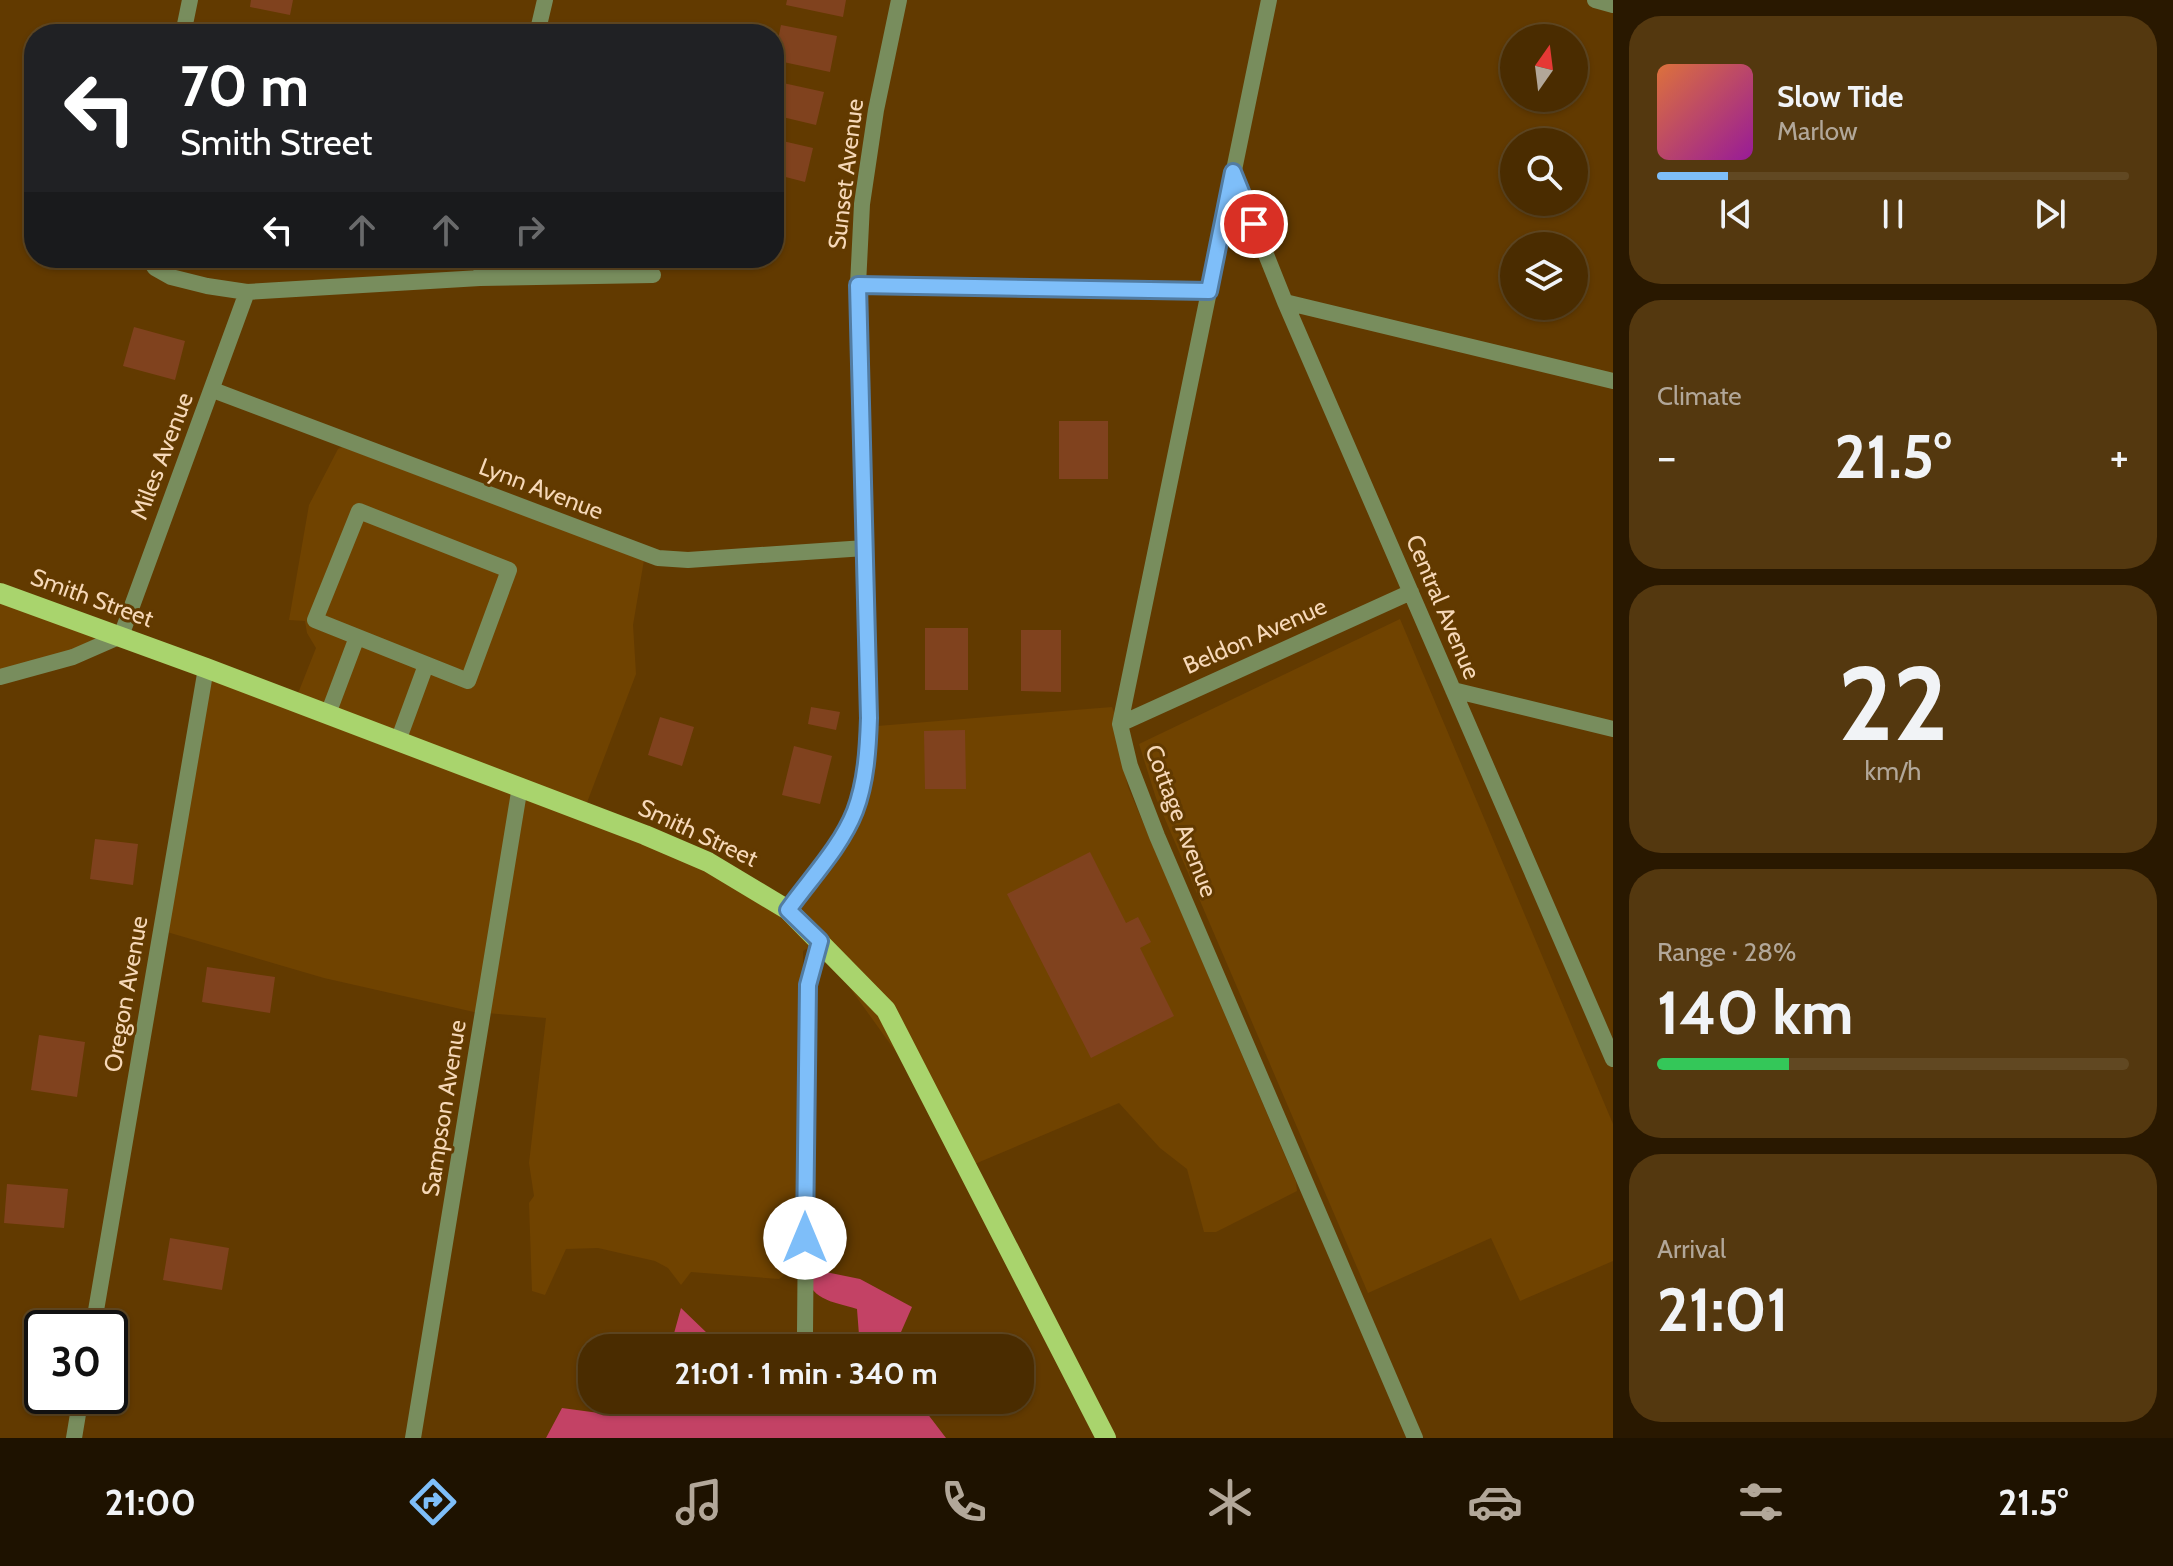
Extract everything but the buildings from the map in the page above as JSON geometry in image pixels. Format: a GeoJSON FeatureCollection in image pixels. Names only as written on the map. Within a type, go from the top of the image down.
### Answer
{"type":"FeatureCollection","features":[{"type":"Feature","properties":{"kind":"main road","name":"Smith Street"},"geometry":{"type":"LineString","coordinates":[[0,593],[520,786],[708,862],[788,910],[886,1010],[1106,1438]]}},
{"type":"Feature","properties":{"kind":"street"},"geometry":{"type":"LineString","coordinates":[[185,24],[190,0]]}},
{"type":"Feature","properties":{"kind":"street"},"geometry":{"type":"LineString","coordinates":[[539,24],[545,0]]}},
{"type":"Feature","properties":{"kind":"street","name":"Sunset Avenue"},"geometry":{"type":"LineString","coordinates":[[788,910],[836,845],[854,812],[867,756],[869,718],[858,285],[862,204],[876,110],[899,0]]}},
{"type":"Feature","properties":{"kind":"street","name":"Cottage Avenue"},"geometry":{"type":"LineString","coordinates":[[1269,0],[1120,724],[1130,766],[1157,836],[1415,1438]]}},
{"type":"Feature","properties":{"kind":"street"},"geometry":{"type":"LineString","coordinates":[[1595,0],[1613,5]]}},
{"type":"Feature","properties":{"kind":"street","name":"Central Avenue"},"geometry":{"type":"LineString","coordinates":[[1233,172],[1285,302],[1613,1059]]}},
{"type":"Feature","properties":{"kind":"street"},"geometry":{"type":"LineString","coordinates":[[155,268],[171,277],[247,292],[480,278],[653,275]]}},
{"type":"Feature","properties":{"kind":"street"},"geometry":{"type":"LineString","coordinates":[[480,278],[482,268]]}},
{"type":"Feature","properties":{"kind":"street"},"geometry":{"type":"LineString","coordinates":[[858,285],[1209,291]]}},
{"type":"Feature","properties":{"kind":"street","name":"Miles Avenue"},"geometry":{"type":"LineString","coordinates":[[121,636],[247,292]]}},
{"type":"Feature","properties":{"kind":"street"},"geometry":{"type":"LineString","coordinates":[[1285,302],[1613,381]]}},
{"type":"Feature","properties":{"kind":"street","name":"Lynn Avenue"},"geometry":{"type":"LineString","coordinates":[[213,390],[658,558],[688,560],[865,548]]}},
{"type":"Feature","properties":{"kind":"street"},"geometry":{"type":"LineString","coordinates":[[359,511],[509,570],[468,681],[426,665],[315,620],[359,511]]}},
{"type":"Feature","properties":{"kind":"street","name":"Beldon Avenue"},"geometry":{"type":"LineString","coordinates":[[1120,724],[1411,592]]}},
{"type":"Feature","properties":{"kind":"street"},"geometry":{"type":"LineString","coordinates":[[0,677],[73,657],[121,636]]}},
{"type":"Feature","properties":{"kind":"street"},"geometry":{"type":"LineString","coordinates":[[328,714],[357,637]]}},
{"type":"Feature","properties":{"kind":"street"},"geometry":{"type":"LineString","coordinates":[[398,741],[426,665]]}},
{"type":"Feature","properties":{"kind":"street","name":"Oregon Avenue"},"geometry":{"type":"LineString","coordinates":[[96,1310],[206,668]]}},
{"type":"Feature","properties":{"kind":"street"},"geometry":{"type":"LineString","coordinates":[[1453,690],[1613,729]]}},
{"type":"Feature","properties":{"kind":"street","name":"Sampson Avenue"},"geometry":{"type":"LineString","coordinates":[[413,1438],[520,786]]}},
{"type":"Feature","properties":{"kind":"street"},"geometry":{"type":"LineString","coordinates":[[805,1333],[808,985],[820,941]]}},
{"type":"Feature","properties":{"kind":"street"},"geometry":{"type":"LineString","coordinates":[[74,1438],[78,1414]]}},
{"type":"Feature","properties":{"kind":"shaded area"},"geometry":{"type":"Polygon","coordinates":[[[342,447],[644,560],[633,625],[636,674],[583,813],[717,873],[787,918],[844,823],[865,727],[1112,707],[1120,728],[1118,741],[1128,787],[1296,1182],[1297,1191],[1216,1232],[1204,1232],[1187,1169],[1160,1148],[1119,1103],[970,1166],[924,1091],[845,981],[811,946],[803,951],[804,1261],[779,1279],[691,1272],[681,1285],[668,1268],[655,1261],[598,1248],[566,1249],[545,1295],[532,1291],[529,1203],[534,1196],[529,1163],[546,1018],[474,1012],[324,978],[160,930],[209,677],[293,706],[316,648],[307,633],[305,621],[289,620],[309,505],[338,449],[342,447]]]}},
{"type":"Feature","properties":{"kind":"shaded area"},"geometry":{"type":"Polygon","coordinates":[[[0,599],[101,637],[0,681],[0,599]]]}},
{"type":"Feature","properties":{"kind":"shaded area"},"geometry":{"type":"Polygon","coordinates":[[[1400,619],[1613,1124],[1613,1261],[1520,1301],[1491,1238],[1368,1293],[1156,798],[1139,744],[1400,619]]]}},
{"type":"Feature","properties":{"kind":"shaded area"},"geometry":{"type":"Polygon","coordinates":[[[806,1268],[860,1279],[912,1307],[900,1334],[859,1334],[857,1309],[822,1298],[807,1279],[806,1268]]]}},
{"type":"Feature","properties":{"kind":"shaded area"},"geometry":{"type":"Polygon","coordinates":[[[681,1308],[708,1334],[674,1334],[681,1308]]]}},
{"type":"Feature","properties":{"kind":"shaded area"},"geometry":{"type":"Polygon","coordinates":[[[562,1408],[578,1410],[578,1414],[928,1414],[946,1438],[546,1438],[562,1408]]]}},
{"type":"Feature","properties":{"kind":"route"},"geometry":{"type":"LineString","coordinates":[[805,1238],[808,985],[820,941],[788,910],[836,845],[854,812],[867,756],[869,718],[858,285],[1209,291],[1233,172],[1254,224]]}}]}
